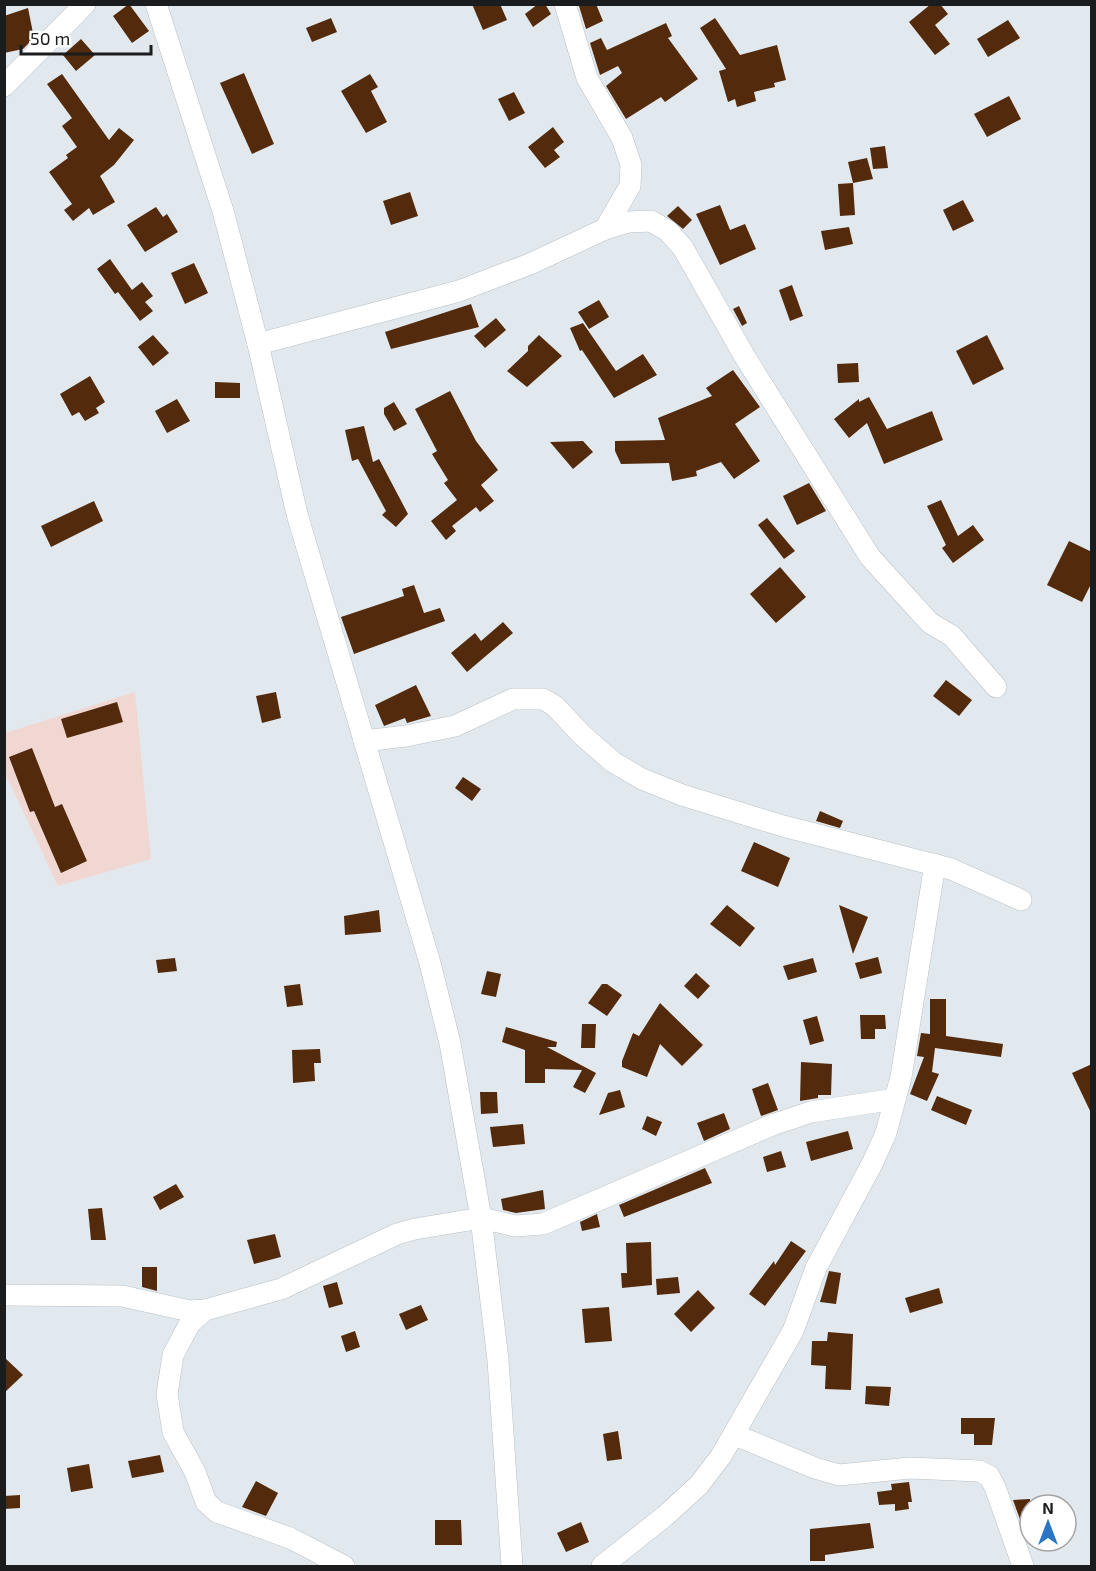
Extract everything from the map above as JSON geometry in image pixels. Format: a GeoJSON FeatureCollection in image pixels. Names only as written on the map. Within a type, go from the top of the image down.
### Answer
{"type":"FeatureCollection","features":[{"type":"Feature","properties":{"kind":"street"},"geometry":{"type":"LineString","coordinates":[[4,86],[85,4]]}},
{"type":"Feature","properties":{"kind":"street"},"geometry":{"type":"LineString","coordinates":[[156,4],[223,211],[258,344],[297,514],[423,940],[450,1043],[481,1218],[498,1360],[512,1566]]}},
{"type":"Feature","properties":{"kind":"street"},"geometry":{"type":"LineString","coordinates":[[566,4],[587,78],[622,138],[631,165],[630,186],[605,229]]}},
{"type":"Feature","properties":{"kind":"street"},"geometry":{"type":"LineString","coordinates":[[258,344],[459,291],[530,264],[605,229],[628,222],[651,220],[668,231],[683,248],[745,357],[870,557],[930,623],[952,636],[996,687]]}},
{"type":"Feature","properties":{"kind":"street"},"geometry":{"type":"LineString","coordinates":[[364,741],[406,736],[455,726],[513,699],[543,699],[555,706],[582,735],[613,762],[642,779],[682,795],[772,823],[935,864],[1021,900]]}},
{"type":"Feature","properties":{"kind":"street"},"geometry":{"type":"LineString","coordinates":[[602,1566],[665,1516],[699,1485],[735,1435],[759,1387],[793,1331],[816,1268],[873,1164],[886,1133],[896,1099],[935,864]]}},
{"type":"Feature","properties":{"kind":"street"},"geometry":{"type":"LineString","coordinates":[[4,1295],[122,1296],[190,1311],[205,1310],[281,1289],[397,1233],[481,1218],[515,1226],[543,1224],[772,1125],[811,1112],[896,1099]]}},
{"type":"Feature","properties":{"kind":"street"},"geometry":{"type":"LineString","coordinates":[[205,1310],[190,1323],[173,1355],[166,1394],[173,1432],[195,1472],[206,1502],[217,1512],[290,1538],[344,1566]]}},
{"type":"Feature","properties":{"kind":"street"},"geometry":{"type":"LineString","coordinates":[[735,1435],[815,1468],[839,1475],[910,1468],[979,1471],[989,1476],[995,1486],[1023,1566]]}},
{"type":"Feature","properties":{"kind":"shaded area"},"geometry":{"type":"Polygon","coordinates":[[[135,692],[151,859],[58,886],[5,773],[5,733],[135,692]]]}},
{"type":"Feature","properties":{"kind":"building"},"geometry":{"type":"Polygon","coordinates":[[[129,4],[149,31],[132,43],[113,16],[129,4]]]}},
{"type":"Feature","properties":{"kind":"building"},"geometry":{"type":"Polygon","coordinates":[[[472,4],[500,4],[507,20],[483,30],[472,4]]]}},
{"type":"Feature","properties":{"kind":"building"},"geometry":{"type":"Polygon","coordinates":[[[538,4],[545,4],[551,14],[533,27],[525,14],[538,4]]]}},
{"type":"Feature","properties":{"kind":"building"},"geometry":{"type":"Polygon","coordinates":[[[596,4],[603,21],[586,29],[579,6],[596,4]]]}},
{"type":"Feature","properties":{"kind":"building"},"geometry":{"type":"Polygon","coordinates":[[[931,4],[940,4],[948,14],[935,25],[950,44],[935,55],[909,22],[931,4]]]}},
{"type":"Feature","properties":{"kind":"building"},"geometry":{"type":"Polygon","coordinates":[[[28,8],[34,38],[23,49],[4,53],[4,16],[28,8]]]}},
{"type":"Feature","properties":{"kind":"building"},"geometry":{"type":"Polygon","coordinates":[[[331,18],[337,32],[312,42],[306,28],[331,18]]]}},
{"type":"Feature","properties":{"kind":"building"},"geometry":{"type":"Polygon","coordinates":[[[715,18],[740,55],[777,45],[786,80],[774,83],[775,87],[754,92],[756,101],[737,107],[735,99],[728,102],[719,71],[726,69],[700,28],[715,18]]]}},
{"type":"Feature","properties":{"kind":"building"},"geometry":{"type":"Polygon","coordinates":[[[1008,20],[1020,38],[988,57],[977,39],[1008,20]]]}},
{"type":"Feature","properties":{"kind":"building"},"geometry":{"type":"Polygon","coordinates":[[[666,23],[672,36],[668,38],[698,79],[665,102],[661,97],[626,119],[606,86],[622,73],[618,66],[600,75],[590,43],[601,38],[607,50],[666,23]]]}},
{"type":"Feature","properties":{"kind":"building"},"geometry":{"type":"Polygon","coordinates":[[[81,39],[95,55],[76,71],[63,55],[81,39]]]}},
{"type":"Feature","properties":{"kind":"building"},"geometry":{"type":"Polygon","coordinates":[[[244,73],[274,144],[252,154],[220,83],[244,73]]]}},
{"type":"Feature","properties":{"kind":"building"},"geometry":{"type":"Polygon","coordinates":[[[62,74],[109,140],[119,128],[134,140],[114,165],[100,176],[115,202],[93,215],[89,208],[73,221],[64,210],[72,204],[49,172],[68,158],[66,155],[77,147],[62,126],[72,118],[47,84],[62,74]]]}},
{"type":"Feature","properties":{"kind":"building"},"geometry":{"type":"Polygon","coordinates":[[[370,74],[378,87],[371,91],[387,122],[366,133],[341,91],[370,74]]]}},
{"type":"Feature","properties":{"kind":"building"},"geometry":{"type":"Polygon","coordinates":[[[514,92],[525,113],[509,121],[498,99],[514,92]]]}},
{"type":"Feature","properties":{"kind":"building"},"geometry":{"type":"Polygon","coordinates":[[[1009,96],[1021,119],[987,137],[974,114],[1009,96]]]}},
{"type":"Feature","properties":{"kind":"building"},"geometry":{"type":"Polygon","coordinates":[[[553,127],[564,142],[554,150],[560,157],[545,168],[528,147],[553,127]]]}},
{"type":"Feature","properties":{"kind":"building"},"geometry":{"type":"Polygon","coordinates":[[[885,146],[888,168],[873,169],[870,148],[885,146]]]}},
{"type":"Feature","properties":{"kind":"building"},"geometry":{"type":"Polygon","coordinates":[[[867,158],[873,179],[853,183],[848,162],[867,158]]]}},
{"type":"Feature","properties":{"kind":"building"},"geometry":{"type":"Polygon","coordinates":[[[853,183],[855,215],[840,216],[838,184],[853,183]]]}},
{"type":"Feature","properties":{"kind":"building"},"geometry":{"type":"Polygon","coordinates":[[[410,192],[418,216],[391,225],[383,201],[410,192]]]}},
{"type":"Feature","properties":{"kind":"building"},"geometry":{"type":"Polygon","coordinates":[[[963,200],[974,221],[953,231],[943,210],[963,200]]]}},
{"type":"Feature","properties":{"kind":"building"},"geometry":{"type":"Polygon","coordinates":[[[720,205],[730,230],[745,224],[756,249],[720,265],[696,214],[720,205]]]}},
{"type":"Feature","properties":{"kind":"building"},"geometry":{"type":"Polygon","coordinates":[[[678,206],[692,220],[683,229],[667,216],[678,206]]]}},
{"type":"Feature","properties":{"kind":"building"},"geometry":{"type":"Polygon","coordinates":[[[156,207],[163,217],[167,214],[178,232],[145,252],[127,225],[156,207]]]}},
{"type":"Feature","properties":{"kind":"building"},"geometry":{"type":"Polygon","coordinates":[[[849,227],[853,244],[825,250],[821,231],[849,227]]]}},
{"type":"Feature","properties":{"kind":"building"},"geometry":{"type":"Polygon","coordinates":[[[110,259],[132,290],[142,282],[153,296],[145,302],[153,311],[140,321],[118,292],[115,294],[97,269],[110,259]]]}},
{"type":"Feature","properties":{"kind":"building"},"geometry":{"type":"Polygon","coordinates":[[[194,263],[208,293],[185,304],[171,273],[194,263]]]}},
{"type":"Feature","properties":{"kind":"building"},"geometry":{"type":"Polygon","coordinates":[[[792,285],[803,316],[790,321],[779,290],[792,285]]]}},
{"type":"Feature","properties":{"kind":"building"},"geometry":{"type":"Polygon","coordinates":[[[599,300],[609,317],[589,329],[578,312],[599,300]]]}},
{"type":"Feature","properties":{"kind":"building"},"geometry":{"type":"Polygon","coordinates":[[[471,304],[479,327],[391,349],[385,332],[471,304]]]}},
{"type":"Feature","properties":{"kind":"building"},"geometry":{"type":"Polygon","coordinates":[[[739,306],[747,323],[742,326],[733,309],[739,306]]]}},
{"type":"Feature","properties":{"kind":"building"},"geometry":{"type":"Polygon","coordinates":[[[496,318],[506,330],[485,348],[474,336],[496,318]]]}},
{"type":"Feature","properties":{"kind":"building"},"geometry":{"type":"Polygon","coordinates":[[[583,323],[616,371],[643,354],[657,375],[614,398],[582,350],[580,351],[570,328],[583,323]]]}},
{"type":"Feature","properties":{"kind":"building"},"geometry":{"type":"Polygon","coordinates":[[[153,335],[169,353],[153,366],[138,347],[153,335]]]}},
{"type":"Feature","properties":{"kind":"building"},"geometry":{"type":"Polygon","coordinates":[[[539,335],[562,356],[527,387],[507,371],[528,351],[528,346],[539,335]]]}},
{"type":"Feature","properties":{"kind":"building"},"geometry":{"type":"Polygon","coordinates":[[[987,335],[1004,369],[973,385],[956,351],[987,335]]]}},
{"type":"Feature","properties":{"kind":"building"},"geometry":{"type":"Polygon","coordinates":[[[858,363],[859,382],[838,383],[837,364],[858,363]]]}},
{"type":"Feature","properties":{"kind":"building"},"geometry":{"type":"Polygon","coordinates":[[[733,370],[760,407],[735,424],[760,461],[734,479],[721,462],[696,471],[697,476],[672,481],[669,463],[621,464],[615,451],[615,441],[665,440],[658,418],[712,396],[706,388],[733,370]]]}},
{"type":"Feature","properties":{"kind":"building"},"geometry":{"type":"Polygon","coordinates":[[[90,376],[105,402],[96,408],[99,413],[85,421],[79,412],[72,416],[60,394],[90,376]]]}},
{"type":"Feature","properties":{"kind":"building"},"geometry":{"type":"Polygon","coordinates":[[[215,382],[240,383],[240,398],[215,398],[215,382]]]}},
{"type":"Feature","properties":{"kind":"building"},"geometry":{"type":"Polygon","coordinates":[[[450,391],[476,441],[498,470],[481,485],[494,501],[480,512],[476,507],[452,526],[456,531],[446,540],[431,521],[457,500],[444,483],[448,480],[432,454],[437,451],[415,409],[450,391]]]}},
{"type":"Feature","properties":{"kind":"building"},"geometry":{"type":"Polygon","coordinates":[[[869,397],[887,429],[932,411],[943,440],[884,464],[867,423],[849,438],[834,419],[859,399],[859,402],[869,397]]]}},
{"type":"Feature","properties":{"kind":"building"},"geometry":{"type":"Polygon","coordinates":[[[177,399],[190,421],[167,433],[155,411],[177,399]]]}},
{"type":"Feature","properties":{"kind":"building"},"geometry":{"type":"Polygon","coordinates":[[[394,402],[407,424],[394,431],[384,414],[384,408],[394,402]]]}},
{"type":"Feature","properties":{"kind":"building"},"geometry":{"type":"Polygon","coordinates":[[[364,426],[373,462],[379,459],[408,514],[396,527],[382,515],[386,511],[358,459],[352,461],[345,430],[364,426]]]}},
{"type":"Feature","properties":{"kind":"building"},"geometry":{"type":"Polygon","coordinates":[[[583,441],[593,452],[573,469],[550,442],[583,441]]]}},
{"type":"Feature","properties":{"kind":"building"},"geometry":{"type":"Polygon","coordinates":[[[809,483],[826,511],[797,525],[783,496],[809,483]]]}},
{"type":"Feature","properties":{"kind":"building"},"geometry":{"type":"Polygon","coordinates":[[[941,500],[958,536],[973,525],[984,540],[953,563],[942,548],[946,545],[927,506],[941,500]]]}},
{"type":"Feature","properties":{"kind":"building"},"geometry":{"type":"Polygon","coordinates":[[[94,501],[103,521],[51,547],[41,526],[94,501]]]}},
{"type":"Feature","properties":{"kind":"building"},"geometry":{"type":"Polygon","coordinates":[[[767,518],[795,551],[784,559],[758,525],[767,518]]]}},
{"type":"Feature","properties":{"kind":"building"},"geometry":{"type":"Polygon","coordinates":[[[1069,541],[1092,552],[1092,582],[1082,602],[1047,585],[1069,541]]]}},
{"type":"Feature","properties":{"kind":"building"},"geometry":{"type":"Polygon","coordinates":[[[780,567],[806,597],[776,623],[750,594],[780,567]]]}},
{"type":"Feature","properties":{"kind":"building"},"geometry":{"type":"Polygon","coordinates":[[[414,585],[424,613],[440,608],[445,621],[354,654],[341,617],[404,596],[402,589],[414,585]]]}},
{"type":"Feature","properties":{"kind":"building"},"geometry":{"type":"Polygon","coordinates":[[[503,622],[513,633],[467,672],[451,653],[475,633],[481,641],[503,622]]]}},
{"type":"Feature","properties":{"kind":"building"},"geometry":{"type":"Polygon","coordinates":[[[946,680],[972,700],[959,716],[933,696],[946,680]]]}},
{"type":"Feature","properties":{"kind":"building"},"geometry":{"type":"Polygon","coordinates":[[[416,685],[431,716],[407,723],[405,718],[384,726],[375,705],[416,685]]]}},
{"type":"Feature","properties":{"kind":"building"},"geometry":{"type":"Polygon","coordinates":[[[276,692],[281,718],[262,723],[256,696],[276,692]]]}},
{"type":"Feature","properties":{"kind":"building"},"geometry":{"type":"Polygon","coordinates":[[[117,702],[123,722],[67,738],[61,719],[117,702]]]}},
{"type":"Feature","properties":{"kind":"building"},"geometry":{"type":"Polygon","coordinates":[[[32,748],[55,807],[62,804],[87,861],[61,873],[34,811],[30,812],[9,757],[32,748]]]}},
{"type":"Feature","properties":{"kind":"building"},"geometry":{"type":"Polygon","coordinates":[[[463,777],[481,789],[472,801],[455,788],[463,777]]]}},
{"type":"Feature","properties":{"kind":"building"},"geometry":{"type":"Polygon","coordinates":[[[820,811],[843,821],[840,828],[816,821],[820,811]]]}},
{"type":"Feature","properties":{"kind":"building"},"geometry":{"type":"Polygon","coordinates":[[[754,842],[790,858],[778,887],[741,871],[754,842]]]}},
{"type":"Feature","properties":{"kind":"building"},"geometry":{"type":"Polygon","coordinates":[[[727,905],[755,928],[740,947],[710,924],[727,905]]]}},
{"type":"Feature","properties":{"kind":"building"},"geometry":{"type":"Polygon","coordinates":[[[839,905],[868,917],[853,954],[839,905]]]}},
{"type":"Feature","properties":{"kind":"building"},"geometry":{"type":"Polygon","coordinates":[[[379,910],[381,932],[345,935],[344,916],[379,910]]]}},
{"type":"Feature","properties":{"kind":"building"},"geometry":{"type":"Polygon","coordinates":[[[878,957],[882,973],[860,979],[855,963],[878,957]]]}},
{"type":"Feature","properties":{"kind":"building"},"geometry":{"type":"Polygon","coordinates":[[[175,958],[177,971],[158,973],[156,960],[175,958]]]}},
{"type":"Feature","properties":{"kind":"building"},"geometry":{"type":"Polygon","coordinates":[[[813,958],[817,972],[788,980],[783,966],[813,958]]]}},
{"type":"Feature","properties":{"kind":"building"},"geometry":{"type":"Polygon","coordinates":[[[487,971],[501,974],[496,997],[481,994],[487,971]]]}},
{"type":"Feature","properties":{"kind":"building"},"geometry":{"type":"Polygon","coordinates":[[[696,973],[710,986],[698,999],[684,986],[696,973]]]}},
{"type":"Feature","properties":{"kind":"building"},"geometry":{"type":"Polygon","coordinates":[[[300,984],[303,1005],[287,1007],[284,986],[300,984]]]}},
{"type":"Feature","properties":{"kind":"building"},"geometry":{"type":"Polygon","coordinates":[[[602,984],[607,984],[622,995],[607,1016],[588,1003],[602,984]]]}},
{"type":"Feature","properties":{"kind":"building"},"geometry":{"type":"Polygon","coordinates":[[[930,999],[946,999],[946,1036],[1003,1044],[1001,1057],[935,1048],[932,1072],[939,1074],[927,1101],[910,1094],[924,1057],[917,1056],[921,1033],[930,1034],[930,999]]]}},
{"type":"Feature","properties":{"kind":"building"},"geometry":{"type":"Polygon","coordinates":[[[660,1003],[703,1045],[682,1066],[660,1044],[647,1077],[622,1067],[622,1061],[633,1033],[639,1036],[660,1003]]]}},
{"type":"Feature","properties":{"kind":"building"},"geometry":{"type":"Polygon","coordinates":[[[860,1015],[885,1015],[886,1029],[875,1029],[875,1039],[861,1039],[860,1015]]]}},
{"type":"Feature","properties":{"kind":"building"},"geometry":{"type":"Polygon","coordinates":[[[817,1016],[824,1041],[810,1045],[803,1020],[817,1016]]]}},
{"type":"Feature","properties":{"kind":"building"},"geometry":{"type":"Polygon","coordinates":[[[582,1024],[596,1024],[595,1048],[581,1048],[582,1024]]]}},
{"type":"Feature","properties":{"kind":"building"},"geometry":{"type":"Polygon","coordinates":[[[506,1027],[557,1042],[556,1047],[547,1047],[596,1073],[585,1093],[573,1087],[582,1070],[545,1069],[545,1083],[525,1083],[525,1050],[502,1042],[506,1027]]]}},
{"type":"Feature","properties":{"kind":"building"},"geometry":{"type":"Polygon","coordinates":[[[320,1049],[321,1063],[314,1063],[315,1081],[293,1083],[292,1050],[320,1049]]]}},
{"type":"Feature","properties":{"kind":"building"},"geometry":{"type":"Polygon","coordinates":[[[801,1062],[832,1064],[831,1095],[818,1095],[818,1098],[800,1101],[801,1062]]]}},
{"type":"Feature","properties":{"kind":"building"},"geometry":{"type":"Polygon","coordinates":[[[1092,1064],[1092,1115],[1072,1073],[1092,1064]]]}},
{"type":"Feature","properties":{"kind":"building"},"geometry":{"type":"Polygon","coordinates":[[[768,1083],[778,1110],[761,1116],[752,1089],[768,1083]]]}},
{"type":"Feature","properties":{"kind":"building"},"geometry":{"type":"Polygon","coordinates":[[[620,1090],[625,1107],[599,1115],[608,1093],[620,1090]]]}},
{"type":"Feature","properties":{"kind":"building"},"geometry":{"type":"Polygon","coordinates":[[[480,1092],[497,1092],[498,1113],[481,1114],[480,1092]]]}},
{"type":"Feature","properties":{"kind":"building"},"geometry":{"type":"Polygon","coordinates":[[[937,1096],[972,1110],[966,1125],[931,1110],[937,1096]]]}},
{"type":"Feature","properties":{"kind":"building"},"geometry":{"type":"Polygon","coordinates":[[[724,1113],[730,1129],[704,1141],[697,1123],[724,1113]]]}},
{"type":"Feature","properties":{"kind":"building"},"geometry":{"type":"Polygon","coordinates":[[[647,1116],[662,1122],[656,1136],[642,1129],[647,1116]]]}},
{"type":"Feature","properties":{"kind":"building"},"geometry":{"type":"Polygon","coordinates":[[[523,1124],[525,1144],[493,1147],[490,1127],[523,1124]]]}},
{"type":"Feature","properties":{"kind":"building"},"geometry":{"type":"Polygon","coordinates":[[[848,1131],[853,1149],[811,1161],[806,1142],[848,1131]]]}},
{"type":"Feature","properties":{"kind":"building"},"geometry":{"type":"Polygon","coordinates":[[[781,1151],[786,1167],[767,1172],[763,1157],[781,1151]]]}},
{"type":"Feature","properties":{"kind":"building"},"geometry":{"type":"Polygon","coordinates":[[[705,1168],[712,1183],[624,1217],[619,1205],[705,1168]]]}},
{"type":"Feature","properties":{"kind":"building"},"geometry":{"type":"Polygon","coordinates":[[[176,1184],[184,1197],[160,1210],[153,1197],[176,1184]]]}},
{"type":"Feature","properties":{"kind":"building"},"geometry":{"type":"Polygon","coordinates":[[[543,1190],[545,1209],[516,1213],[503,1210],[501,1199],[543,1190]]]}},
{"type":"Feature","properties":{"kind":"building"},"geometry":{"type":"Polygon","coordinates":[[[102,1208],[106,1240],[91,1240],[88,1209],[102,1208]]]}},
{"type":"Feature","properties":{"kind":"building"},"geometry":{"type":"Polygon","coordinates":[[[597,1214],[600,1227],[582,1231],[580,1222],[597,1214]]]}},
{"type":"Feature","properties":{"kind":"building"},"geometry":{"type":"Polygon","coordinates":[[[275,1234],[281,1257],[254,1264],[247,1240],[275,1234]]]}},
{"type":"Feature","properties":{"kind":"building"},"geometry":{"type":"Polygon","coordinates":[[[791,1241],[806,1251],[765,1306],[749,1294],[774,1261],[775,1265],[791,1241]]]}},
{"type":"Feature","properties":{"kind":"building"},"geometry":{"type":"Polygon","coordinates":[[[651,1242],[652,1285],[622,1288],[621,1273],[627,1273],[626,1243],[651,1242]]]}},
{"type":"Feature","properties":{"kind":"building"},"geometry":{"type":"Polygon","coordinates":[[[142,1267],[157,1267],[157,1291],[142,1287],[142,1267]]]}},
{"type":"Feature","properties":{"kind":"building"},"geometry":{"type":"Polygon","coordinates":[[[829,1271],[841,1273],[836,1304],[820,1302],[829,1271]]]}},
{"type":"Feature","properties":{"kind":"building"},"geometry":{"type":"Polygon","coordinates":[[[678,1277],[680,1293],[657,1295],[656,1279],[678,1277]]]}},
{"type":"Feature","properties":{"kind":"building"},"geometry":{"type":"Polygon","coordinates":[[[337,1282],[343,1304],[329,1308],[323,1286],[337,1282]]]}},
{"type":"Feature","properties":{"kind":"building"},"geometry":{"type":"Polygon","coordinates":[[[939,1288],[943,1303],[910,1313],[905,1298],[939,1288]]]}},
{"type":"Feature","properties":{"kind":"building"},"geometry":{"type":"Polygon","coordinates":[[[698,1290],[715,1308],[691,1332],[674,1314],[698,1290]]]}},
{"type":"Feature","properties":{"kind":"building"},"geometry":{"type":"Polygon","coordinates":[[[421,1305],[428,1320],[406,1330],[399,1314],[421,1305]]]}},
{"type":"Feature","properties":{"kind":"building"},"geometry":{"type":"Polygon","coordinates":[[[609,1307],[612,1341],[585,1343],[582,1309],[609,1307]]]}},
{"type":"Feature","properties":{"kind":"building"},"geometry":{"type":"Polygon","coordinates":[[[355,1331],[360,1347],[346,1352],[341,1336],[355,1331]]]}},
{"type":"Feature","properties":{"kind":"building"},"geometry":{"type":"Polygon","coordinates":[[[828,1332],[853,1334],[851,1390],[825,1389],[826,1366],[811,1365],[812,1341],[827,1341],[828,1332]]]}},
{"type":"Feature","properties":{"kind":"building"},"geometry":{"type":"Polygon","coordinates":[[[4,1357],[23,1375],[4,1393],[4,1357]]]}},
{"type":"Feature","properties":{"kind":"building"},"geometry":{"type":"Polygon","coordinates":[[[866,1386],[891,1387],[889,1406],[865,1404],[866,1386]]]}},
{"type":"Feature","properties":{"kind":"building"},"geometry":{"type":"Polygon","coordinates":[[[961,1418],[995,1418],[992,1445],[974,1445],[974,1434],[961,1434],[961,1418]]]}},
{"type":"Feature","properties":{"kind":"building"},"geometry":{"type":"Polygon","coordinates":[[[618,1431],[622,1459],[607,1461],[603,1434],[618,1431]]]}},
{"type":"Feature","properties":{"kind":"building"},"geometry":{"type":"Polygon","coordinates":[[[160,1455],[164,1472],[132,1478],[128,1461],[160,1455]]]}},
{"type":"Feature","properties":{"kind":"building"},"geometry":{"type":"Polygon","coordinates":[[[89,1464],[93,1488],[71,1492],[67,1468],[89,1464]]]}},
{"type":"Feature","properties":{"kind":"building"},"geometry":{"type":"Polygon","coordinates":[[[256,1481],[278,1493],[266,1516],[242,1507],[256,1481]]]}},
{"type":"Feature","properties":{"kind":"building"},"geometry":{"type":"Polygon","coordinates":[[[909,1482],[912,1502],[908,1502],[909,1509],[895,1511],[895,1504],[879,1505],[877,1492],[892,1490],[891,1484],[909,1482]]]}},
{"type":"Feature","properties":{"kind":"building"},"geometry":{"type":"Polygon","coordinates":[[[20,1495],[20,1508],[4,1509],[4,1496],[20,1495]]]}},
{"type":"Feature","properties":{"kind":"building"},"geometry":{"type":"Polygon","coordinates":[[[1013,1500],[1018,1500],[1018,1514],[1013,1500]]]}},
{"type":"Feature","properties":{"kind":"building"},"geometry":{"type":"Polygon","coordinates":[[[435,1520],[461,1520],[462,1545],[435,1545],[435,1520]]]}},
{"type":"Feature","properties":{"kind":"building"},"geometry":{"type":"Polygon","coordinates":[[[581,1522],[589,1542],[566,1552],[557,1533],[581,1522]]]}},
{"type":"Feature","properties":{"kind":"building"},"geometry":{"type":"Polygon","coordinates":[[[870,1523],[874,1548],[825,1555],[825,1561],[810,1561],[810,1529],[870,1523]]]}}]}
